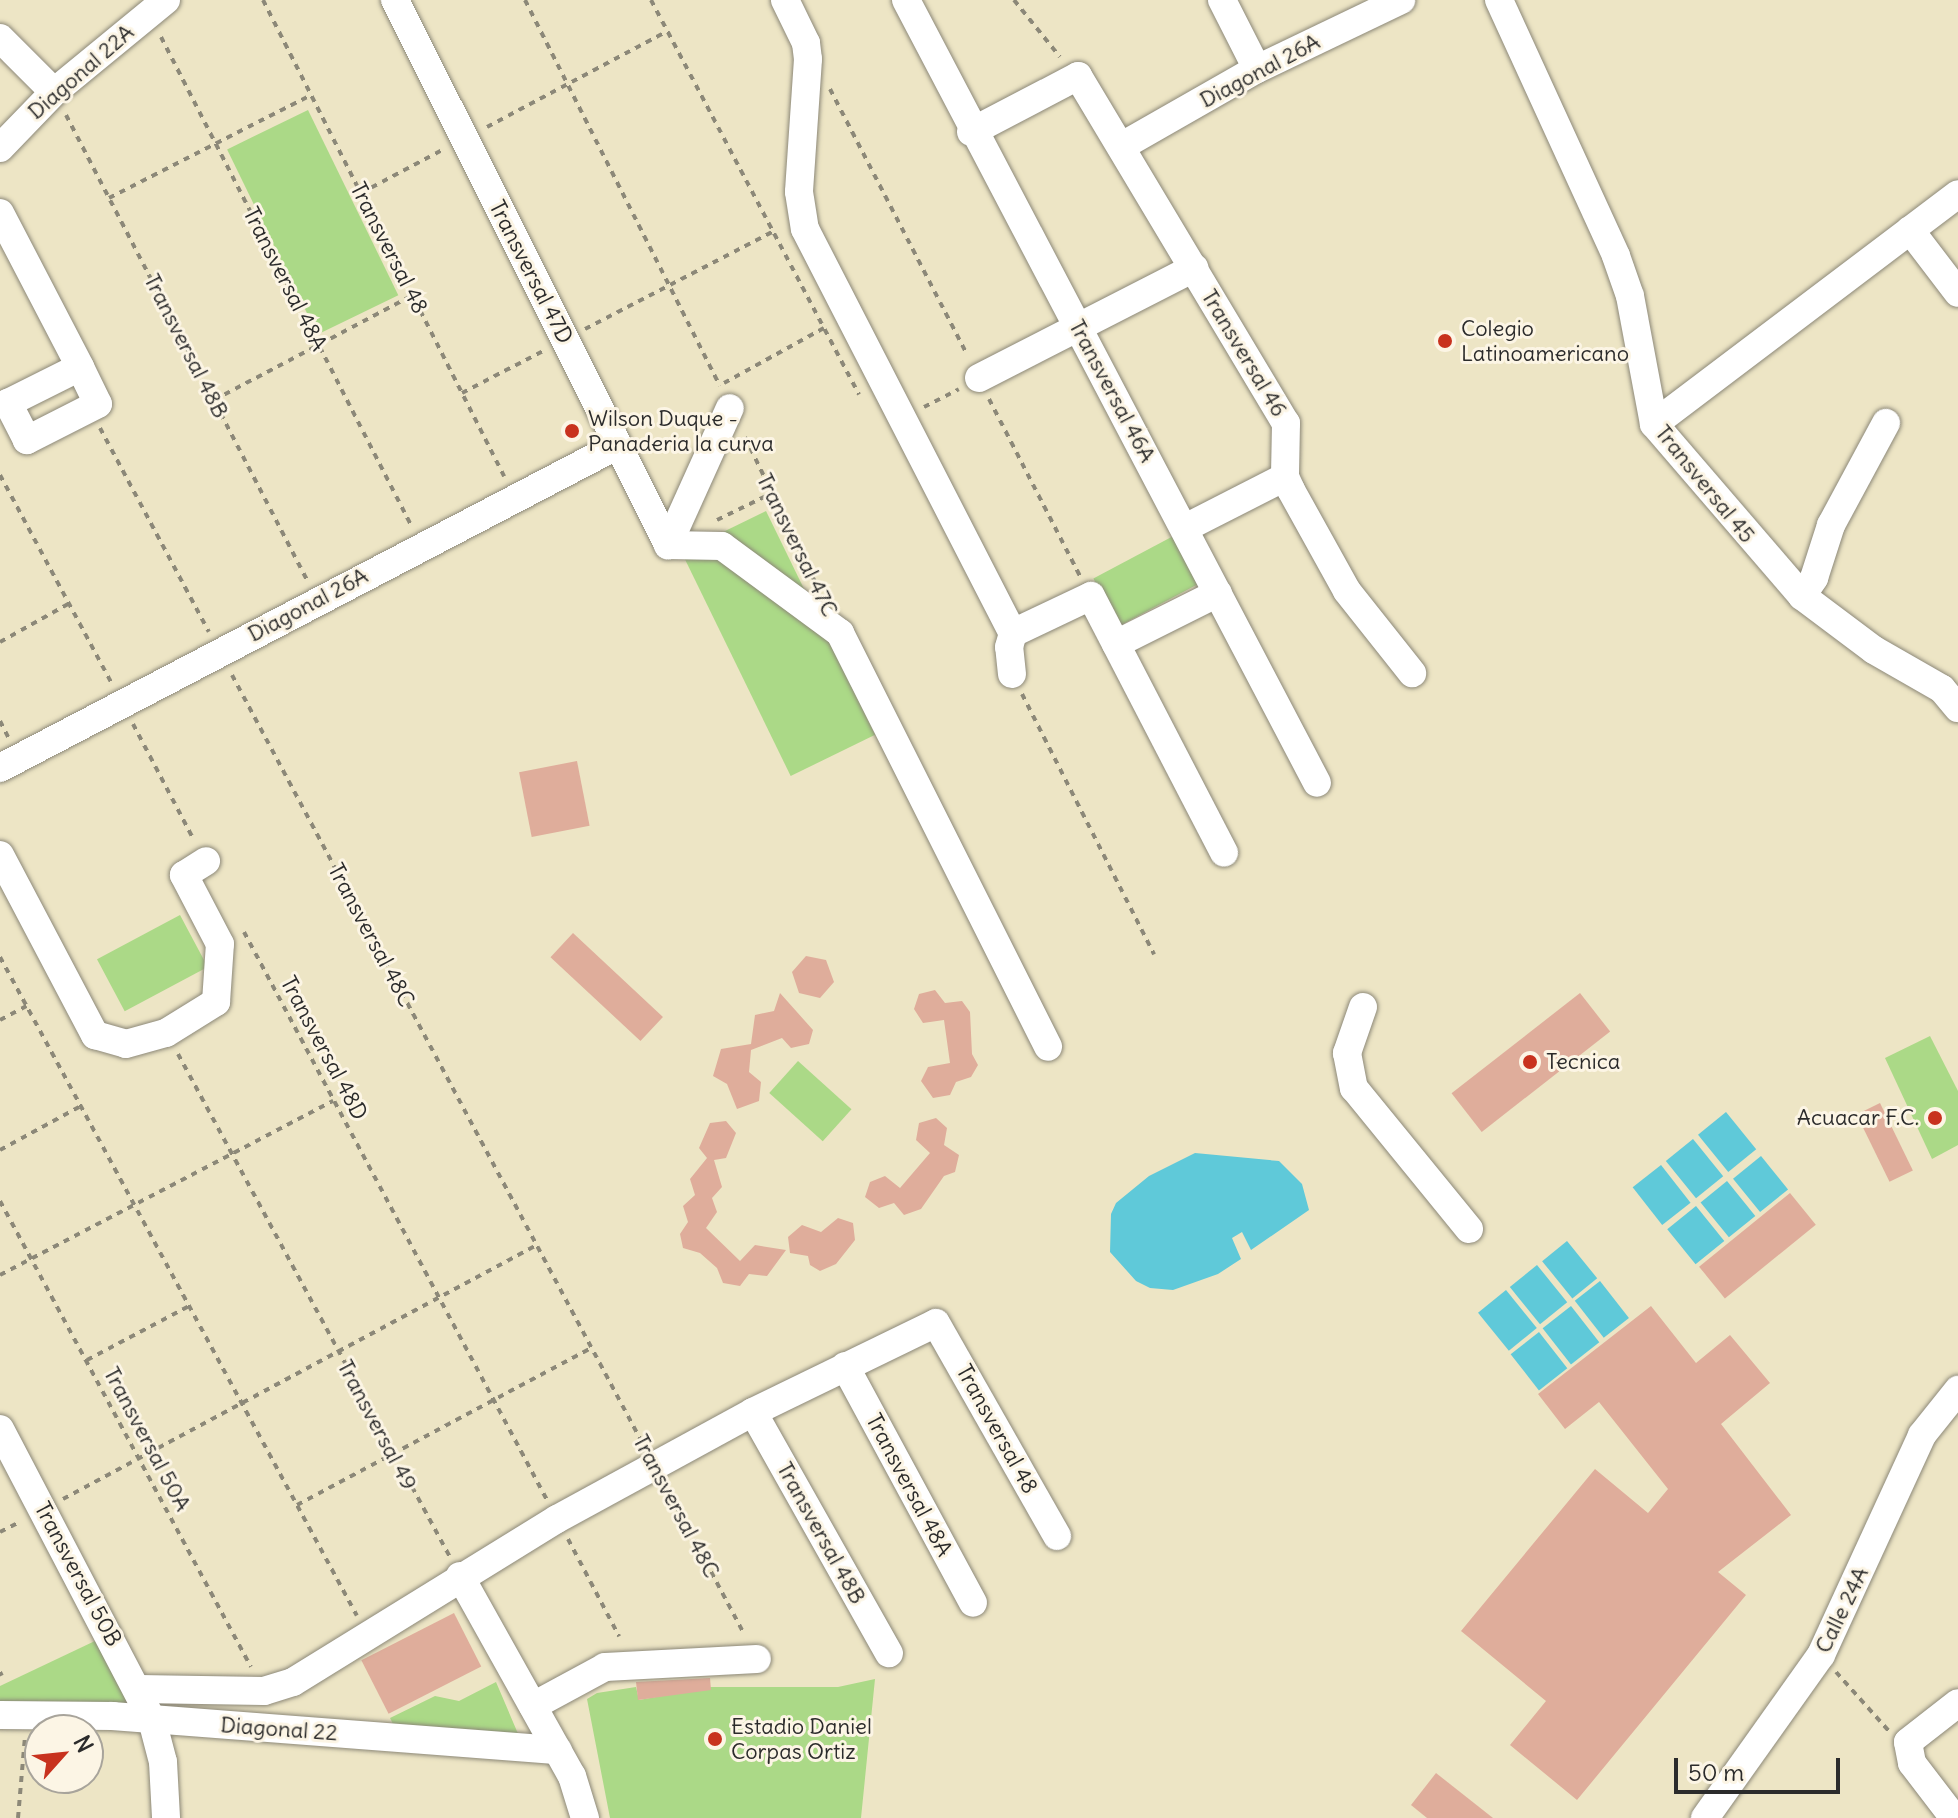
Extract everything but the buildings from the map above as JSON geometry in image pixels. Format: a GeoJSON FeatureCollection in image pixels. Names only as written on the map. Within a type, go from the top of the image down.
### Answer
{"type":"FeatureCollection","features":[{"type":"Feature","properties":{"kind":"street","name":"Transversal 47D"},"geometry":{"type":"LineString","coordinates":[[395,0],[668,545]]}},
{"type":"Feature","properties":{"kind":"street"},"geometry":{"type":"LineString","coordinates":[[785,0],[806,43],[808,59],[799,192],[805,229],[1013,633],[1009,647],[1012,674]]}},
{"type":"Feature","properties":{"kind":"street","name":"Transversal 46A"},"geometry":{"type":"LineString","coordinates":[[906,0],[971,132],[1185,528],[1317,783]]}},
{"type":"Feature","properties":{"kind":"street"},"geometry":{"type":"LineString","coordinates":[[1222,0],[1257,69]]}},
{"type":"Feature","properties":{"kind":"street","name":"Diagonal 26A"},"geometry":{"type":"LineString","coordinates":[[1122,146],[1257,69],[1401,0]]}},
{"type":"Feature","properties":{"kind":"street","name":"Transversal 45"},"geometry":{"type":"LineString","coordinates":[[1499,0],[1616,256],[1630,296],[1654,424],[1802,596],[1874,650],[1953,691]]}},
{"type":"Feature","properties":{"kind":"street","name":"Diagonal 22A"},"geometry":{"type":"LineString","coordinates":[[0,148],[54,92],[158,7]]}},
{"type":"Feature","properties":{"kind":"street"},"geometry":{"type":"LineString","coordinates":[[0,38],[54,92]]}},
{"type":"Feature","properties":{"kind":"street"},"geometry":{"type":"LineString","coordinates":[[971,132],[1078,76]]}},
{"type":"Feature","properties":{"kind":"street","name":"Transversal 46"},"geometry":{"type":"LineString","coordinates":[[1078,76],[1286,423],[1285,477],[1347,591],[1412,673]]}},
{"type":"Feature","properties":{"kind":"street"},"geometry":{"type":"LineString","coordinates":[[1654,424],[1958,194]]}},
{"type":"Feature","properties":{"kind":"street"},"geometry":{"type":"LineString","coordinates":[[0,213],[80,367],[98,404],[27,440],[8,403],[80,367]]}},
{"type":"Feature","properties":{"kind":"street"},"geometry":{"type":"LineString","coordinates":[[1910,230],[1958,293]]}},
{"type":"Feature","properties":{"kind":"street"},"geometry":{"type":"LineString","coordinates":[[979,378],[1194,268]]}},
{"type":"Feature","properties":{"kind":"street"},"geometry":{"type":"LineString","coordinates":[[668,545],[725,397]]}},
{"type":"Feature","properties":{"kind":"street"},"geometry":{"type":"LineString","coordinates":[[1802,596],[1814,578],[1831,525],[1886,423]]}},
{"type":"Feature","properties":{"kind":"street","name":"Diagonal 26A"},"geometry":{"type":"LineString","coordinates":[[0,768],[618,445]]}},
{"type":"Feature","properties":{"kind":"street"},"geometry":{"type":"LineString","coordinates":[[1185,528],[1285,477]]}},
{"type":"Feature","properties":{"kind":"street","name":"Transversal 47C"},"geometry":{"type":"LineString","coordinates":[[668,545],[722,546],[840,633],[1048,1047]]}},
{"type":"Feature","properties":{"kind":"street"},"geometry":{"type":"LineString","coordinates":[[1116,644],[1218,593]]}},
{"type":"Feature","properties":{"kind":"street"},"geometry":{"type":"LineString","coordinates":[[1013,633],[1091,596],[1224,853]]}},
{"type":"Feature","properties":{"kind":"street"},"geometry":{"type":"LineString","coordinates":[[0,855],[95,1035],[126,1044],[166,1033],[216,1002],[220,944],[184,875],[206,861]]}},
{"type":"Feature","properties":{"kind":"street"},"geometry":{"type":"LineString","coordinates":[[1363,1007],[1347,1053],[1354,1088],[1469,1229]]}},
{"type":"Feature","properties":{"kind":"street","name":"Transversal 48"},"geometry":{"type":"LineString","coordinates":[[845,1366],[936,1323],[1057,1536]]}},
{"type":"Feature","properties":{"kind":"street"},"geometry":{"type":"LineString","coordinates":[[139,1689],[264,1691],[300,1678],[460,1576],[557,1519],[753,1412],[845,1366]]}},
{"type":"Feature","properties":{"kind":"street","name":"Transversal 48A"},"geometry":{"type":"LineString","coordinates":[[845,1366],[973,1603]]}},
{"type":"Feature","properties":{"kind":"street","name":"Calle 24A"},"geometry":{"type":"LineString","coordinates":[[1705,1818],[1821,1655],[1922,1435],[1958,1390]]}},
{"type":"Feature","properties":{"kind":"street","name":"Transversal 48B"},"geometry":{"type":"LineString","coordinates":[[753,1412],[889,1653]]}},
{"type":"Feature","properties":{"kind":"street","name":"Transversal 50B"},"geometry":{"type":"LineString","coordinates":[[0,1429],[139,1689],[152,1720],[163,1762],[166,1818]]}},
{"type":"Feature","properties":{"kind":"street"},"geometry":{"type":"LineString","coordinates":[[460,1576],[558,1750],[585,1818]]}},
{"type":"Feature","properties":{"kind":"street"},"geometry":{"type":"LineString","coordinates":[[533,1706],[605,1667],[757,1659]]}},
{"type":"Feature","properties":{"kind":"street"},"geometry":{"type":"LineString","coordinates":[[1954,1818],[1908,1753],[1916,1732],[1958,1703]]}},
{"type":"Feature","properties":{"kind":"street","name":"Diagonal 22"},"geometry":{"type":"LineString","coordinates":[[14,1715],[152,1720],[558,1750]]}},
{"type":"Feature","properties":{"kind":"path","name":"Transversal 48"},"geometry":{"type":"LineString","coordinates":[[263,0],[515,497]]}},
{"type":"Feature","properties":{"kind":"path","name":"Transversal 47C"},"geometry":{"type":"LineString","coordinates":[[525,0],[819,591]]}},
{"type":"Feature","properties":{"kind":"path"},"geometry":{"type":"LineString","coordinates":[[1014,0],[1078,76]]}},
{"type":"Feature","properties":{"kind":"path","name":"Transversal 48A"},"geometry":{"type":"LineString","coordinates":[[158,7],[216,144],[422,546]]}},
{"type":"Feature","properties":{"kind":"path"},"geometry":{"type":"LineString","coordinates":[[361,193],[667,31]]}},
{"type":"Feature","properties":{"kind":"path"},"geometry":{"type":"LineString","coordinates":[[828,85],[1091,596]]}},
{"type":"Feature","properties":{"kind":"path","name":"Transversal 48B"},"geometry":{"type":"LineString","coordinates":[[54,92],[318,600]]}},
{"type":"Feature","properties":{"kind":"path"},"geometry":{"type":"LineString","coordinates":[[109,198],[311,95]]}},
{"type":"Feature","properties":{"kind":"path"},"geometry":{"type":"LineString","coordinates":[[462,393],[773,232]]}},
{"type":"Feature","properties":{"kind":"path"},"geometry":{"type":"LineString","coordinates":[[214,400],[413,295]]}},
{"type":"Feature","properties":{"kind":"path"},"geometry":{"type":"LineString","coordinates":[[725,397],[824,328]]}},
{"type":"Feature","properties":{"kind":"path"},"geometry":{"type":"LineString","coordinates":[[904,417],[979,378]]}},
{"type":"Feature","properties":{"kind":"path","name":"Transversal 48C"},"geometry":{"type":"LineString","coordinates":[[90,408],[757,1659]]}},
{"type":"Feature","properties":{"kind":"path"},"geometry":{"type":"LineString","coordinates":[[0,475],[206,861]]}},
{"type":"Feature","properties":{"kind":"path"},"geometry":{"type":"LineString","coordinates":[[707,525],[772,493]]}},
{"type":"Feature","properties":{"kind":"path"},"geometry":{"type":"LineString","coordinates":[[0,642],[68,604]]}},
{"type":"Feature","properties":{"kind":"path","name":"Transversal 48D"},"geometry":{"type":"LineString","coordinates":[[236,918],[619,1636]]}},
{"type":"Feature","properties":{"kind":"path"},"geometry":{"type":"LineString","coordinates":[[0,957],[368,1636]]}},
{"type":"Feature","properties":{"kind":"path"},"geometry":{"type":"LineString","coordinates":[[0,1020],[27,1006]]}},
{"type":"Feature","properties":{"kind":"path","name":"Transversal 49"},"geometry":{"type":"LineString","coordinates":[[166,1033],[460,1576]]}},
{"type":"Feature","properties":{"kind":"path"},"geometry":{"type":"LineString","coordinates":[[0,1275],[333,1101]]}},
{"type":"Feature","properties":{"kind":"path"},"geometry":{"type":"LineString","coordinates":[[0,1150],[81,1106]]}},
{"type":"Feature","properties":{"kind":"path","name":"Transversal 50A"},"geometry":{"type":"LineString","coordinates":[[0,1201],[264,1691]]}},
{"type":"Feature","properties":{"kind":"path"},"geometry":{"type":"LineString","coordinates":[[0,1532],[440,1300],[537,1245]]}},
{"type":"Feature","properties":{"kind":"path"},"geometry":{"type":"LineString","coordinates":[[87,1360],[189,1306]]}},
{"type":"Feature","properties":{"kind":"path"},"geometry":{"type":"LineString","coordinates":[[297,1505],[591,1348]]}},
{"type":"Feature","properties":{"kind":"path"},"geometry":{"type":"LineString","coordinates":[[1821,1655],[1908,1753]]}},
{"type":"Feature","properties":{"kind":"path"},"geometry":{"type":"LineString","coordinates":[[14,1715],[18,1818]]}},
{"type":"Feature","properties":{"kind":"green space"},"geometry":{"type":"Polygon","coordinates":[[[308,110],[398,295],[317,335],[227,149],[308,110]]]}},
{"type":"Feature","properties":{"kind":"green space"},"geometry":{"type":"Polygon","coordinates":[[[766,511],[875,735],[791,776],[682,552],[766,511]]]}},
{"type":"Feature","properties":{"kind":"green space"},"geometry":{"type":"Polygon","coordinates":[[[1179,533],[1204,581],[1119,626],[1093,579],[1179,533]]]}},
{"type":"Feature","properties":{"kind":"green space"},"geometry":{"type":"Polygon","coordinates":[[[180,915],[208,967],[125,1011],[97,959],[180,915]]]}},
{"type":"Feature","properties":{"kind":"green space","name":"Acuacar F.C."},"geometry":{"type":"Polygon","coordinates":[[[1930,1036],[1958,1091],[1958,1145],[1932,1159],[1885,1058],[1930,1036]]]}},
{"type":"Feature","properties":{"kind":"green space"},"geometry":{"type":"Polygon","coordinates":[[[798,1061],[852,1109],[823,1141],[769,1093],[798,1061]]]}},
{"type":"Feature","properties":{"kind":"green space"},"geometry":{"type":"Polygon","coordinates":[[[97,1640],[130,1704],[0,1701],[0,1686],[97,1640]]]}},
{"type":"Feature","properties":{"kind":"green space","name":"Estadio Daniel Corpas Ortiz"},"geometry":{"type":"Polygon","coordinates":[[[875,1679],[861,1818],[610,1818],[587,1699],[597,1693],[636,1687],[639,1700],[711,1687],[838,1687],[875,1679]]]}},
{"type":"Feature","properties":{"kind":"green space"},"geometry":{"type":"Polygon","coordinates":[[[496,1682],[519,1736],[394,1726],[390,1718],[435,1696],[459,1701],[496,1682]]]}},
{"type":"Feature","properties":{"kind":"water"},"geometry":{"type":"Polygon","coordinates":[[[1726,1112],[1756,1149],[1728,1172],[1698,1135],[1726,1112]]]}},
{"type":"Feature","properties":{"kind":"water"},"geometry":{"type":"Polygon","coordinates":[[[1693,1139],[1723,1176],[1696,1198],[1666,1161],[1693,1139]]]}},
{"type":"Feature","properties":{"kind":"water"},"geometry":{"type":"Polygon","coordinates":[[[1195,1153],[1279,1161],[1302,1184],[1309,1210],[1251,1250],[1242,1232],[1232,1238],[1241,1259],[1218,1274],[1173,1290],[1150,1288],[1136,1281],[1110,1252],[1111,1214],[1116,1203],[1149,1176],[1195,1153]]]}},
{"type":"Feature","properties":{"kind":"water"},"geometry":{"type":"Polygon","coordinates":[[[1761,1156],[1788,1189],[1760,1212],[1733,1179],[1761,1156]]]}},
{"type":"Feature","properties":{"kind":"water"},"geometry":{"type":"Polygon","coordinates":[[[1661,1165],[1691,1203],[1662,1225],[1633,1187],[1661,1165]]]}},
{"type":"Feature","properties":{"kind":"water"},"geometry":{"type":"Polygon","coordinates":[[[1727,1181],[1755,1216],[1729,1237],[1701,1202],[1727,1181]]]}},
{"type":"Feature","properties":{"kind":"water"},"geometry":{"type":"Polygon","coordinates":[[[1696,1206],[1724,1241],[1696,1264],[1667,1229],[1696,1206]]]}},
{"type":"Feature","properties":{"kind":"water"},"geometry":{"type":"Polygon","coordinates":[[[1567,1241],[1597,1278],[1572,1298],[1542,1261],[1567,1241]]]}},
{"type":"Feature","properties":{"kind":"water"},"geometry":{"type":"Polygon","coordinates":[[[1537,1265],[1567,1302],[1540,1324],[1510,1287],[1537,1265]]]}},
{"type":"Feature","properties":{"kind":"water"},"geometry":{"type":"Polygon","coordinates":[[[1600,1281],[1629,1318],[1604,1338],[1575,1301],[1600,1281]]]}},
{"type":"Feature","properties":{"kind":"water"},"geometry":{"type":"Polygon","coordinates":[[[1506,1290],[1537,1328],[1509,1351],[1478,1313],[1506,1290]]]}},
{"type":"Feature","properties":{"kind":"water"},"geometry":{"type":"Polygon","coordinates":[[[1571,1306],[1599,1342],[1571,1364],[1543,1328],[1571,1306]]]}},
{"type":"Feature","properties":{"kind":"water"},"geometry":{"type":"Polygon","coordinates":[[[1539,1332],[1567,1368],[1539,1390],[1511,1354],[1539,1332]]]}},
{"type":"Feature","properties":{"kind":"place","name":"Colegio Latinoamericano"},"geometry":{"type":"Point","coordinates":[1445,341]}},
{"type":"Feature","properties":{"kind":"place","name":"Wilson Duque - Panaderia la curva"},"geometry":{"type":"Point","coordinates":[572,431]}},
{"type":"Feature","properties":{"kind":"place","name":"Tecnica"},"geometry":{"type":"Point","coordinates":[1530,1062]}},
{"type":"Feature","properties":{"kind":"place","name":"Acuacar F.C."},"geometry":{"type":"Point","coordinates":[1935,1118]}},
{"type":"Feature","properties":{"kind":"place","name":"Estadio Daniel Corpas Ortiz"},"geometry":{"type":"Point","coordinates":[715,1739]}}]}
